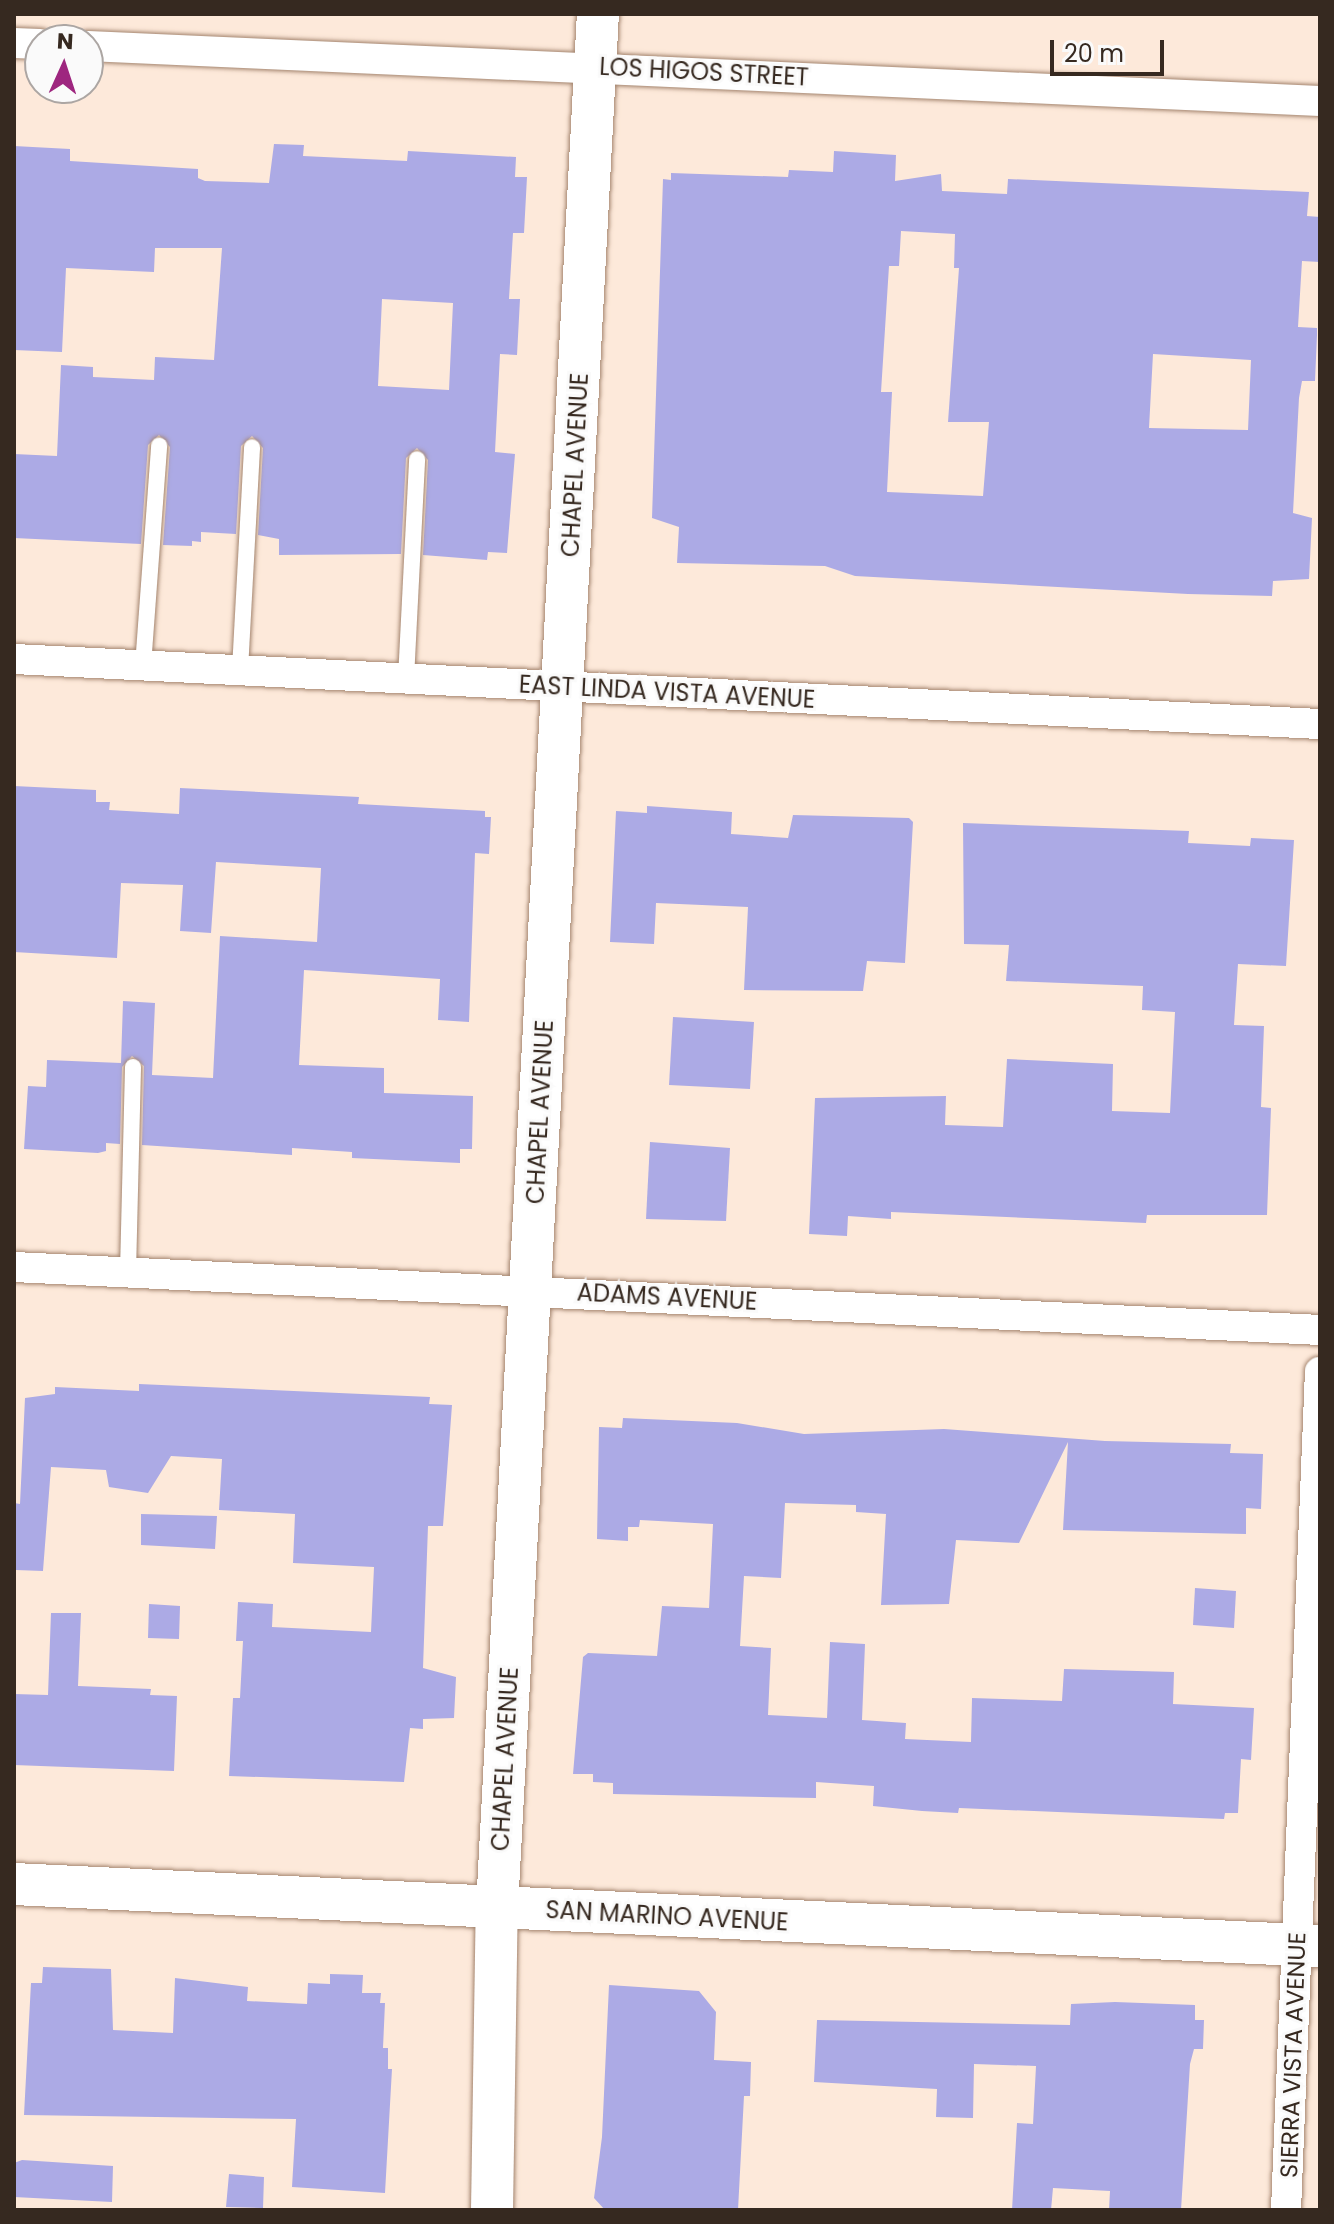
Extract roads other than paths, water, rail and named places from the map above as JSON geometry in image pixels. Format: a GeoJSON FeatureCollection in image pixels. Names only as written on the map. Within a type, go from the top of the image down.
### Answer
{"type":"FeatureCollection","features":[{"type":"Feature","properties":{"kind":"street","name":"CHAPEL AVENUE"},"geometry":{"type":"LineString","coordinates":[[492,2210],[497,1908],[598,14]]}},
{"type":"Feature","properties":{"kind":"street","name":"LOS HIGOS STREET"},"geometry":{"type":"LineString","coordinates":[[104,47],[1320,101]]}},
{"type":"Feature","properties":{"kind":"street","name":"EAST LINDA VISTA AVENUE"},"geometry":{"type":"LineString","coordinates":[[14,659],[1320,724]]}},
{"type":"Feature","properties":{"kind":"street","name":"ADAMS AVENUE"},"geometry":{"type":"LineString","coordinates":[[14,1267],[1320,1330]]}},
{"type":"Feature","properties":{"kind":"street","name":"SIERRA VISTA AVENUE"},"geometry":{"type":"LineString","coordinates":[[1286,2210],[1309,1945],[1320,1372]]}},
{"type":"Feature","properties":{"kind":"street","name":"SAN MARINO AVENUE"},"geometry":{"type":"LineString","coordinates":[[14,1884],[1309,1945]]}},
{"type":"Feature","properties":{"kind":"lane"},"geometry":{"type":"LineString","coordinates":[[143,666],[159,446]]}},
{"type":"Feature","properties":{"kind":"lane"},"geometry":{"type":"LineString","coordinates":[[240,670],[252,447]]}},
{"type":"Feature","properties":{"kind":"lane"},"geometry":{"type":"LineString","coordinates":[[406,679],[417,459]]}},
{"type":"Feature","properties":{"kind":"lane"},"geometry":{"type":"LineString","coordinates":[[128,1272],[133,1067]]}}]}
